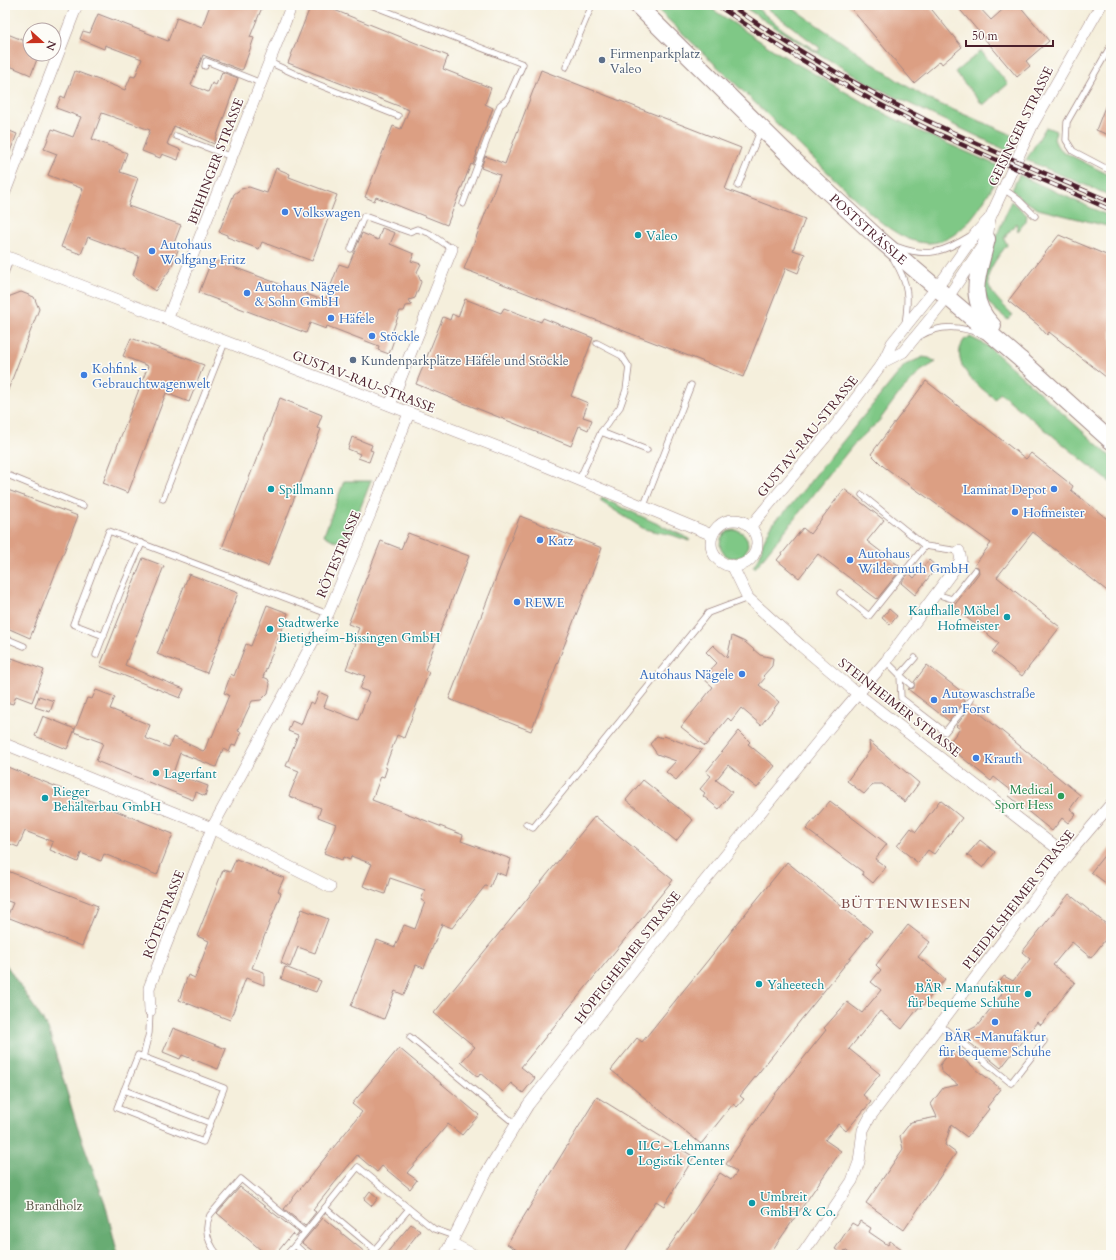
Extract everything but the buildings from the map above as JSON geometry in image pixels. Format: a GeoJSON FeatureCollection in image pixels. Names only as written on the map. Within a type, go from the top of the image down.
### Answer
{"type":"FeatureCollection","features":[{"type":"Feature","properties":{"kind":"main road","name":"POSTSTRÄSSLE"},"geometry":{"type":"LineString","coordinates":[[637,5],[761,129],[879,239],[1020,359],[1111,441]]}},
{"type":"Feature","properties":{"kind":"main road"},"geometry":{"type":"LineString","coordinates":[[981,236],[976,293],[978,306],[985,318],[1011,343],[1034,372]]}},
{"type":"Feature","properties":{"kind":"street"},"geometry":{"type":"LineString","coordinates":[[5,192],[77,5]]}},
{"type":"Feature","properties":{"kind":"street","name":"GEISINGER STRASSE"},"geometry":{"type":"LineString","coordinates":[[942,292],[981,236],[1033,124],[1101,5]]}},
{"type":"Feature","properties":{"kind":"street","name":"BEIHINGER STRASSE"},"geometry":{"type":"LineString","coordinates":[[167,320],[290,9]]}},
{"type":"Feature","properties":{"kind":"street"},"geometry":{"type":"LineString","coordinates":[[390,405],[452,249]]}},
{"type":"Feature","properties":{"kind":"street","name":"GUSTAV-RAU-STRASSE"},"geometry":{"type":"LineString","coordinates":[[8,257],[167,320],[390,405],[712,535]]}},
{"type":"Feature","properties":{"kind":"street","name":"GUSTAV-RAU-STRASSE"},"geometry":{"type":"LineString","coordinates":[[750,526],[839,421],[884,362],[892,343],[904,328],[942,292]]}},
{"type":"Feature","properties":{"kind":"street","name":"GUSTAV-RAU-STRASSE"},"geometry":{"type":"LineString","coordinates":[[884,362],[904,352],[942,292]]}},
{"type":"Feature","properties":{"kind":"street","name":"RÖTESTRASSE"},"geometry":{"type":"LineString","coordinates":[[150,1011],[149,988],[212,828],[328,614],[371,512],[409,413]]}},
{"type":"Feature","properties":{"kind":"street"},"geometry":{"type":"LineString","coordinates":[[729,520],[744,522],[750,526],[754,533],[756,548],[747,561],[732,566],[725,564],[715,555],[711,542],[712,535],[722,523],[729,520]]}},
{"type":"Feature","properties":{"kind":"street","name":"HÖPFIGHEIMER STRASSE"},"geometry":{"type":"LineString","coordinates":[[445,1255],[487,1172],[528,1105],[677,915],[886,661],[962,560],[959,551]]}},
{"type":"Feature","properties":{"kind":"street","name":"STEINHEIMER STRASSE"},"geometry":{"type":"LineString","coordinates":[[732,566],[748,598],[858,694],[1067,856]]}},
{"type":"Feature","properties":{"kind":"street"},"geometry":{"type":"LineString","coordinates":[[5,744],[212,828],[330,887]]}},
{"type":"Feature","properties":{"kind":"street","name":"PLEIDELSHEIMER STRASSE"},"geometry":{"type":"LineString","coordinates":[[802,1255],[852,1181],[859,1162],[863,1130],[870,1117],[1067,856],[1111,804]]}},
{"type":"Feature","properties":{"kind":"street"},"geometry":{"type":"LineString","coordinates":[[452,1239],[474,1255]]}},
{"type":"Feature","properties":{"kind":"lane"},"geometry":{"type":"LineString","coordinates":[[371,5],[523,64],[507,100],[500,105],[463,204]]}},
{"type":"Feature","properties":{"kind":"lane"},"geometry":{"type":"LineString","coordinates":[[566,67],[592,5]]}},
{"type":"Feature","properties":{"kind":"lane"},"geometry":{"type":"LineString","coordinates":[[1111,45],[1069,117],[1066,135],[1069,146],[1073,151],[1111,171]]}},
{"type":"Feature","properties":{"kind":"lane"},"geometry":{"type":"LineString","coordinates":[[205,66],[206,62],[261,83]]}},
{"type":"Feature","properties":{"kind":"lane"},"geometry":{"type":"LineString","coordinates":[[269,62],[318,84],[398,116]]}},
{"type":"Feature","properties":{"kind":"lane"},"geometry":{"type":"LineString","coordinates":[[738,186],[761,129]]}},
{"type":"Feature","properties":{"kind":"lane"},"geometry":{"type":"LineString","coordinates":[[176,136],[232,157]]}},
{"type":"Feature","properties":{"kind":"lane"},"geometry":{"type":"LineString","coordinates":[[1004,189],[1019,200],[1035,216]]}},
{"type":"Feature","properties":{"kind":"lane"},"geometry":{"type":"LineString","coordinates":[[350,249],[364,216],[409,232],[417,229],[429,233],[452,249]]}},
{"type":"Feature","properties":{"kind":"lane"},"geometry":{"type":"LineString","coordinates":[[879,239],[911,252],[937,253],[981,236]]}},
{"type":"Feature","properties":{"kind":"lane"},"geometry":{"type":"LineString","coordinates":[[879,239],[898,265],[906,286],[908,298],[904,328]]}},
{"type":"Feature","properties":{"kind":"lane"},"geometry":{"type":"LineString","coordinates":[[5,273],[8,257]]}},
{"type":"Feature","properties":{"kind":"lane"},"geometry":{"type":"LineString","coordinates":[[913,340],[931,330],[940,328],[970,330],[987,337],[1020,359]]}},
{"type":"Feature","properties":{"kind":"lane"},"geometry":{"type":"LineString","coordinates":[[163,499],[225,342]]}},
{"type":"Feature","properties":{"kind":"lane"},"geometry":{"type":"LineString","coordinates":[[579,481],[601,432],[620,407],[626,390],[629,367],[622,356],[597,343]]}},
{"type":"Feature","properties":{"kind":"lane"},"geometry":{"type":"LineString","coordinates":[[643,508],[691,385]]}},
{"type":"Feature","properties":{"kind":"lane"},"geometry":{"type":"LineString","coordinates":[[601,432],[647,450]]}},
{"type":"Feature","properties":{"kind":"lane"},"geometry":{"type":"LineString","coordinates":[[5,474],[83,506]]}},
{"type":"Feature","properties":{"kind":"lane"},"geometry":{"type":"LineString","coordinates":[[862,494],[925,546],[959,551]]}},
{"type":"Feature","properties":{"kind":"lane"},"geometry":{"type":"LineString","coordinates":[[104,636],[73,624],[109,531],[328,614]]}},
{"type":"Feature","properties":{"kind":"lane"},"geometry":{"type":"LineString","coordinates":[[96,655],[120,593],[142,543]]}},
{"type":"Feature","properties":{"kind":"lane"},"geometry":{"type":"LineString","coordinates":[[840,593],[869,616],[925,546]]}},
{"type":"Feature","properties":{"kind":"lane"},"geometry":{"type":"LineString","coordinates":[[936,594],[952,599],[975,570]]}},
{"type":"Feature","properties":{"kind":"lane"},"geometry":{"type":"LineString","coordinates":[[526,824],[533,828],[708,613],[748,598]]}},
{"type":"Feature","properties":{"kind":"lane"},"geometry":{"type":"LineString","coordinates":[[5,638],[24,646]]}},
{"type":"Feature","properties":{"kind":"lane"},"geometry":{"type":"LineString","coordinates":[[916,658],[900,675],[901,698],[945,732],[952,718],[971,700]]}},
{"type":"Feature","properties":{"kind":"lane"},"geometry":{"type":"LineString","coordinates":[[886,661],[911,685]]}},
{"type":"Feature","properties":{"kind":"lane"},"geometry":{"type":"LineString","coordinates":[[143,1057],[149,1033],[150,1011]]}},
{"type":"Feature","properties":{"kind":"lane"},"geometry":{"type":"LineString","coordinates":[[940,1025],[1012,1083],[1044,1041]]}},
{"type":"Feature","properties":{"kind":"lane"},"geometry":{"type":"LineString","coordinates":[[410,1037],[515,1124]]}},
{"type":"Feature","properties":{"kind":"lane"},"geometry":{"type":"LineString","coordinates":[[138,1055],[224,1088],[203,1142],[117,1108],[124,1090],[138,1055]]}},
{"type":"Feature","properties":{"kind":"lane"},"geometry":{"type":"LineString","coordinates":[[124,1090],[210,1123]]}},
{"type":"Feature","properties":{"kind":"lane"},"geometry":{"type":"LineString","coordinates":[[286,1255],[358,1167],[408,1210],[434,1229],[452,1239]]}},
{"type":"Feature","properties":{"kind":"lane"},"geometry":{"type":"LineString","coordinates":[[218,1255],[208,1239],[207,1222],[210,1215],[241,1179],[305,1232]]}},
{"type":"Feature","properties":{"kind":"lane"},"geometry":{"type":"LineString","coordinates":[[325,1208],[374,1249]]}},
{"type":"Feature","properties":{"kind":"lane"},"geometry":{"type":"LineString","coordinates":[[370,1255],[408,1210]]}},
{"type":"Feature","properties":{"kind":"lane"},"geometry":{"type":"LineString","coordinates":[[295,1245],[306,1255]]}},
{"type":"Feature","properties":{"kind":"green space"},"geometry":{"type":"Polygon","coordinates":[[[653,5],[706,5],[775,51],[868,105],[919,131],[1003,168],[983,202],[960,230],[946,239],[930,243],[912,240],[888,228],[878,220],[653,5]]]}},
{"type":"Feature","properties":{"kind":"green space"},"geometry":{"type":"Polygon","coordinates":[[[741,5],[753,5],[785,31],[818,52],[820,48],[763,5],[788,5],[900,82],[930,100],[1008,133],[1013,137],[1015,142],[1010,152],[877,88],[785,34],[741,5]]]}},
{"type":"Feature","properties":{"kind":"green space"},"geometry":{"type":"Polygon","coordinates":[[[981,51],[1008,84],[983,105],[955,72],[981,51]]]}},
{"type":"Feature","properties":{"kind":"green space"},"geometry":{"type":"Polygon","coordinates":[[[1046,127],[1056,131],[1054,139],[1057,146],[1064,152],[1111,176],[1111,196],[1026,160],[1046,127]]]}},
{"type":"Feature","properties":{"kind":"green space"},"geometry":{"type":"Polygon","coordinates":[[[1019,175],[1111,217],[1111,227],[1038,209],[1020,198],[1012,190],[1019,175]]]}},
{"type":"Feature","properties":{"kind":"green space"},"geometry":{"type":"Polygon","coordinates":[[[1011,201],[1027,215],[1026,221],[1018,231],[1016,223],[1004,238],[1007,245],[992,266],[988,281],[995,296],[1012,314],[1008,320],[990,304],[986,298],[984,288],[985,276],[992,250],[1011,201]]]}},
{"type":"Feature","properties":{"kind":"green space"},"geometry":{"type":"Polygon","coordinates":[[[970,337],[988,346],[1111,457],[1111,483],[1000,393],[995,399],[967,374],[962,366],[960,349],[964,340],[970,337]]]}},
{"type":"Feature","properties":{"kind":"green space"},"geometry":{"type":"Polygon","coordinates":[[[923,357],[929,358],[936,362],[921,371],[898,395],[879,421],[853,445],[755,568],[753,567],[760,556],[763,542],[776,519],[787,510],[905,365],[923,357]]]}},
{"type":"Feature","properties":{"kind":"green space"},"geometry":{"type":"Polygon","coordinates":[[[344,481],[371,481],[350,534],[336,542],[324,535],[344,481]]]}},
{"type":"Feature","properties":{"kind":"green space"},"geometry":{"type":"Polygon","coordinates":[[[602,498],[690,539],[689,541],[672,535],[644,529],[600,501],[602,498]]]}},
{"type":"Feature","properties":{"kind":"green space"},"geometry":{"type":"Polygon","coordinates":[[[734,530],[744,534],[748,544],[744,554],[734,558],[724,554],[720,544],[724,534],[734,530]]]}},
{"type":"Feature","properties":{"kind":"green space","name":"Brandholz"},"geometry":{"type":"Polygon","coordinates":[[[5,963],[48,1028],[77,1126],[105,1203],[118,1255],[5,1255],[5,963]]]}},
{"type":"Feature","properties":{"kind":"railway"},"geometry":{"type":"LineString","coordinates":[[717,5],[791,54],[894,112],[968,147],[1111,210]]}},
{"type":"Feature","properties":{"kind":"railway"},"geometry":{"type":"LineString","coordinates":[[730,5],[777,36],[875,94],[926,120],[1111,202]]}},
{"type":"Feature","properties":{"kind":"place","name":"Firmenparkplatz Valeo"},"geometry":{"type":"Point","coordinates":[602,60]}},
{"type":"Feature","properties":{"kind":"place","name":"Volkswagen"},"geometry":{"type":"Point","coordinates":[285,212]}},
{"type":"Feature","properties":{"kind":"place","name":"Valeo"},"geometry":{"type":"Point","coordinates":[638,235]}},
{"type":"Feature","properties":{"kind":"place","name":"Autohaus Wolfgang Fritz"},"geometry":{"type":"Point","coordinates":[152,251]}},
{"type":"Feature","properties":{"kind":"place","name":"Autohaus Nägele & Sohn GmbH"},"geometry":{"type":"Point","coordinates":[247,293]}},
{"type":"Feature","properties":{"kind":"place","name":"Häfele"},"geometry":{"type":"Point","coordinates":[331,318]}},
{"type":"Feature","properties":{"kind":"place","name":"Stöckle"},"geometry":{"type":"Point","coordinates":[372,336]}},
{"type":"Feature","properties":{"kind":"place","name":"Kundenparkplätze Häfele und Stöckle"},"geometry":{"type":"Point","coordinates":[353,360]}},
{"type":"Feature","properties":{"kind":"place","name":"Kohfink - Gebrauchtwagenwelt"},"geometry":{"type":"Point","coordinates":[84,375]}},
{"type":"Feature","properties":{"kind":"place","name":"Spillmann"},"geometry":{"type":"Point","coordinates":[271,489]}},
{"type":"Feature","properties":{"kind":"place","name":"Laminat Depot"},"geometry":{"type":"Point","coordinates":[1054,489]}},
{"type":"Feature","properties":{"kind":"place","name":"Hofmeister"},"geometry":{"type":"Point","coordinates":[1015,512]}},
{"type":"Feature","properties":{"kind":"place","name":"Katz"},"geometry":{"type":"Point","coordinates":[540,540]}},
{"type":"Feature","properties":{"kind":"place","name":"Autohaus Wildermuth GmbH"},"geometry":{"type":"Point","coordinates":[850,560]}},
{"type":"Feature","properties":{"kind":"place","name":"REWE"},"geometry":{"type":"Point","coordinates":[517,602]}},
{"type":"Feature","properties":{"kind":"place","name":"Kaufhalle Möbel Hofmeister"},"geometry":{"type":"Point","coordinates":[1007,617]}},
{"type":"Feature","properties":{"kind":"place","name":"Stadtwerke Bietigheim-Bissingen GmbH"},"geometry":{"type":"Point","coordinates":[270,629]}},
{"type":"Feature","properties":{"kind":"place","name":"Autohaus Nägele"},"geometry":{"type":"Point","coordinates":[742,674]}},
{"type":"Feature","properties":{"kind":"place","name":"Autowaschstraße am Forst"},"geometry":{"type":"Point","coordinates":[934,700]}},
{"type":"Feature","properties":{"kind":"place","name":"Krauth"},"geometry":{"type":"Point","coordinates":[976,758]}},
{"type":"Feature","properties":{"kind":"place","name":"Lagerfant"},"geometry":{"type":"Point","coordinates":[156,773]}},
{"type":"Feature","properties":{"kind":"place","name":"Medical Sport Hess"},"geometry":{"type":"Point","coordinates":[1061,796]}},
{"type":"Feature","properties":{"kind":"place","name":"Rieger Behälterbau GmbH"},"geometry":{"type":"Point","coordinates":[45,798]}},
{"type":"Feature","properties":{"kind":"place","name":"Yaheetech"},"geometry":{"type":"Point","coordinates":[759,984]}},
{"type":"Feature","properties":{"kind":"place","name":"BÄR - Manufaktur für bequeme Schuhe"},"geometry":{"type":"Point","coordinates":[1028,994]}},
{"type":"Feature","properties":{"kind":"place","name":"BÄR -Manufaktur für bequeme Schuhe"},"geometry":{"type":"Point","coordinates":[995,1022]}},
{"type":"Feature","properties":{"kind":"place","name":"ILC - Lehmanns Logistik Center"},"geometry":{"type":"Point","coordinates":[630,1152]}},
{"type":"Feature","properties":{"kind":"place","name":"Umbreit GmbH & Co."},"geometry":{"type":"Point","coordinates":[752,1203]}},
{"type":"Feature","properties":{"kind":"district","name":"BÜTTENWIESEN"},"geometry":{"type":"Point","coordinates":[906,903]}}]}
